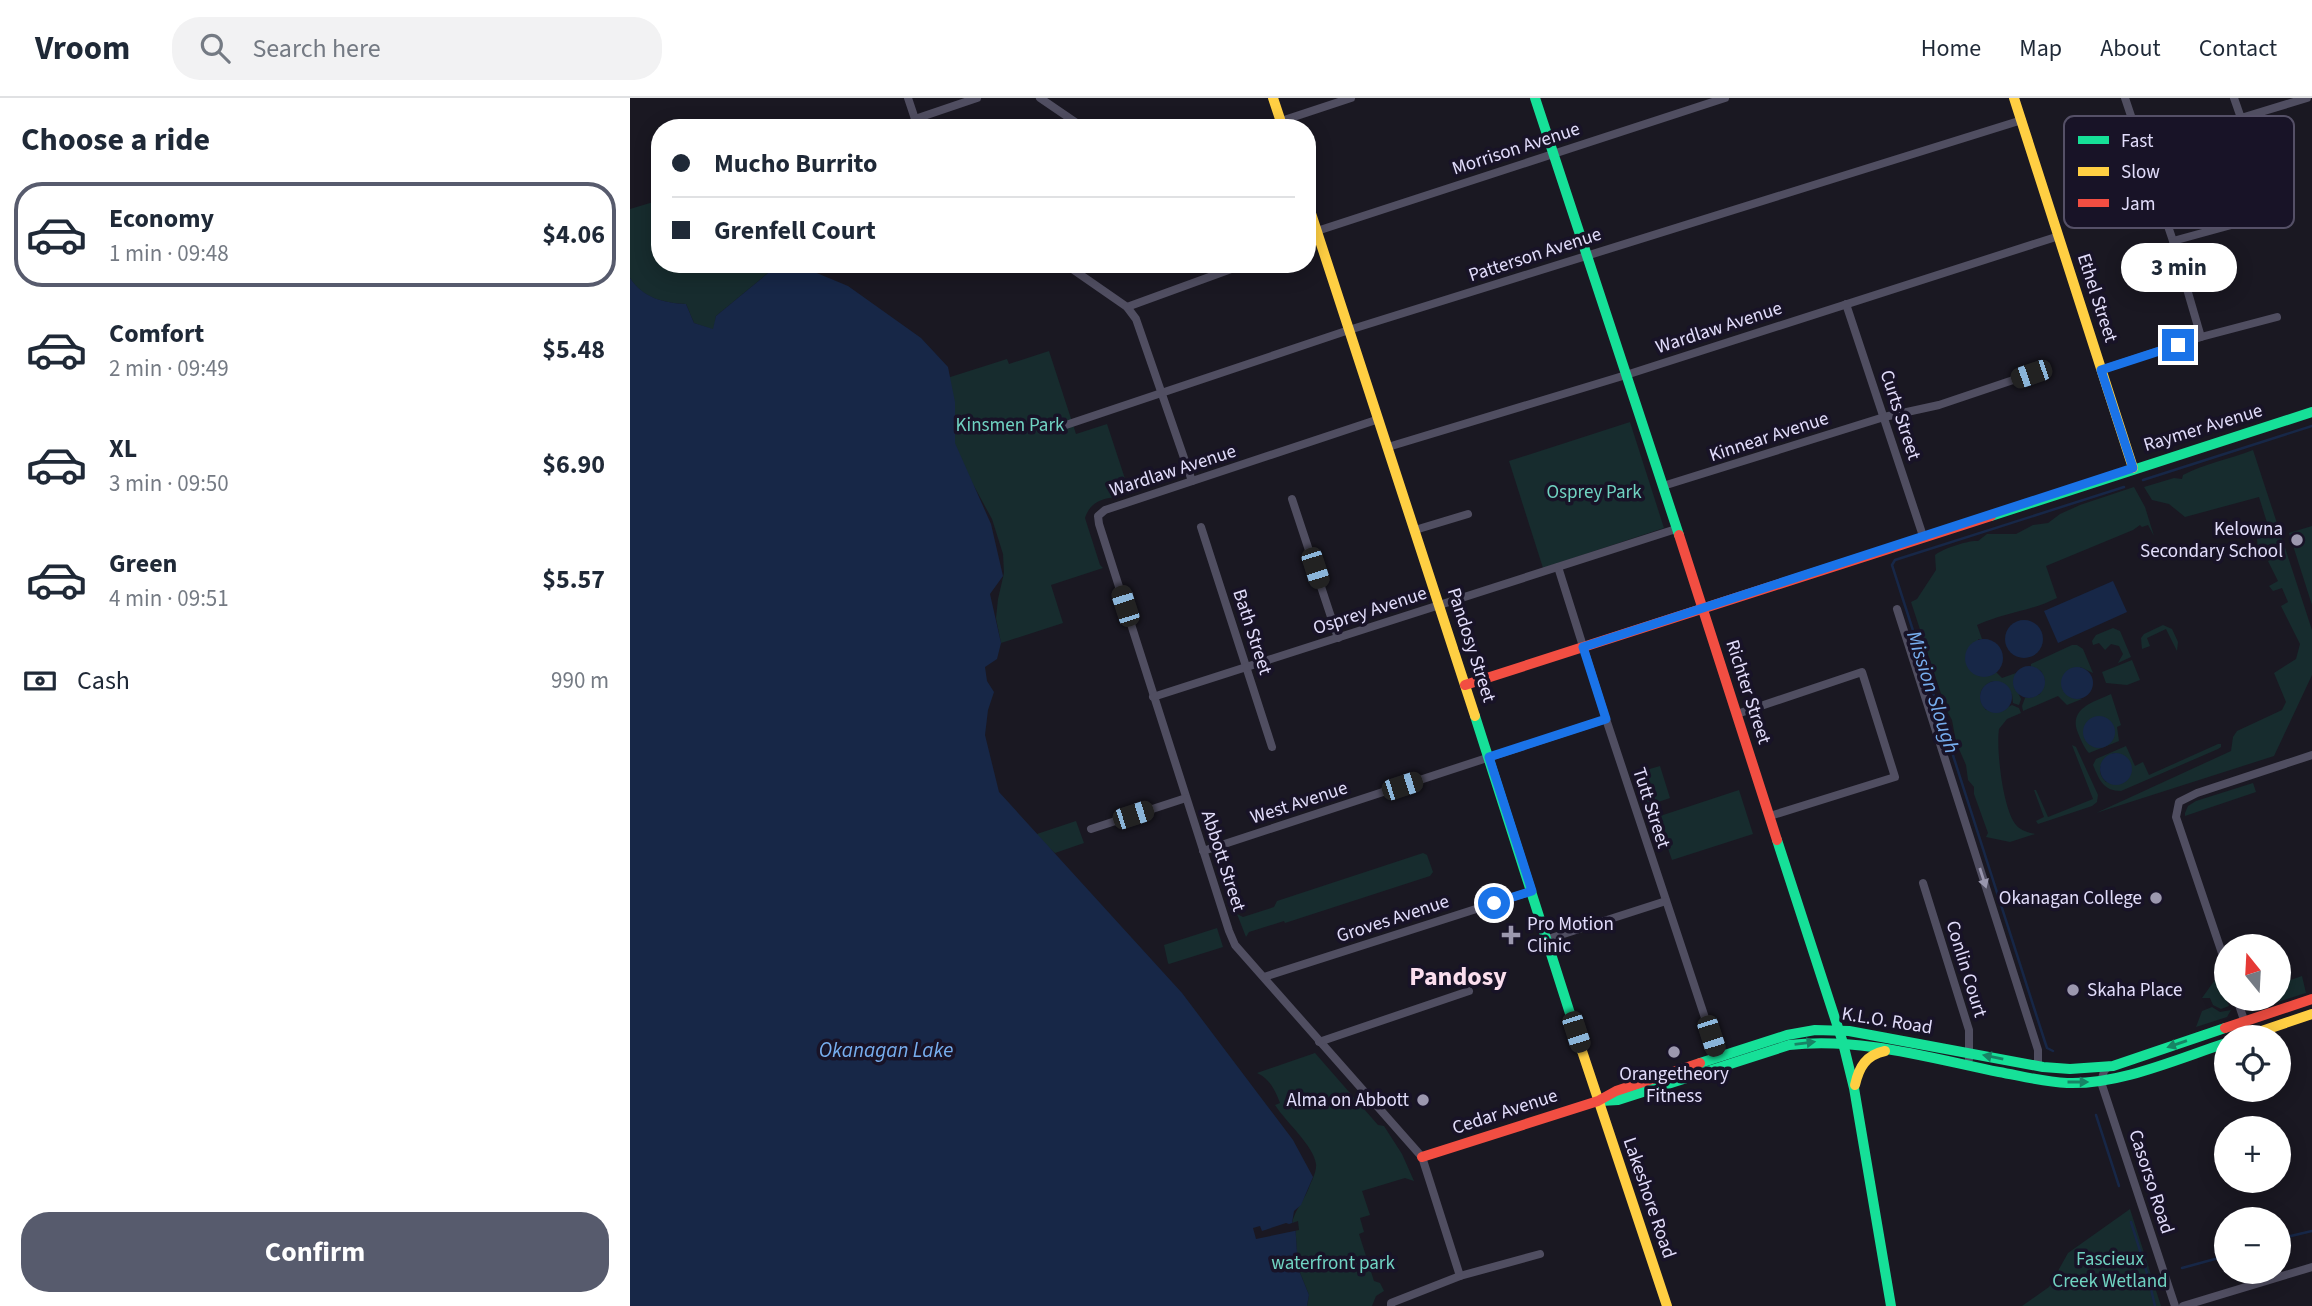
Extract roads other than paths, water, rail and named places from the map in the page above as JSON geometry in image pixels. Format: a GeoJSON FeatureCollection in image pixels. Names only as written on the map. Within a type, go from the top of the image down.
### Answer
{"type":"FeatureCollection","features":[{"type":"Feature","properties":{"kind":"street"},"geometry":{"type":"LineString","coordinates":[[908,98],[915,119]]}},
{"type":"Feature","properties":{"kind":"street"},"geometry":{"type":"LineString","coordinates":[[926,119],[977,98]]}},
{"type":"Feature","properties":{"kind":"street"},"geometry":{"type":"LineString","coordinates":[[1040,98],[1071,119]]}},
{"type":"Feature","properties":{"kind":"street"},"geometry":{"type":"LineString","coordinates":[[1273,98],[1280,119]]}},
{"type":"Feature","properties":{"kind":"street"},"geometry":{"type":"LineString","coordinates":[[1295,119],[1352,98]]}},
{"type":"Feature","properties":{"kind":"street","name":"Richter Street"},"geometry":{"type":"LineString","coordinates":[[1535,98],[1843,1043],[1854,1088],[1891,1306]]}},
{"type":"Feature","properties":{"kind":"street","name":"Morrison Avenue"},"geometry":{"type":"LineString","coordinates":[[1318,234],[1725,98]]}},
{"type":"Feature","properties":{"kind":"street","name":"Ethel Street"},"geometry":{"type":"LineString","coordinates":[[2014,98],[2133,468]]}},
{"type":"Feature","properties":{"kind":"street"},"geometry":{"type":"LineString","coordinates":[[2124,98],[2130,116]]}},
{"type":"Feature","properties":{"kind":"street"},"geometry":{"type":"LineString","coordinates":[[2234,98],[2240,116]]}},
{"type":"Feature","properties":{"kind":"street"},"geometry":{"type":"LineString","coordinates":[[2248,116],[2307,98]]}},
{"type":"Feature","properties":{"kind":"street","name":"Patterson Avenue"},"geometry":{"type":"LineString","coordinates":[[1060,427],[1349,330],[2022,120]]}},
{"type":"Feature","properties":{"kind":"street","name":"Pandosy Street"},"geometry":{"type":"LineString","coordinates":[[1316,228],[1548,939],[1598,1101]]}},
{"type":"Feature","properties":{"kind":"street"},"geometry":{"type":"LineString","coordinates":[[2169,228],[2202,337]]}},
{"type":"Feature","properties":{"kind":"street"},"geometry":{"type":"LineString","coordinates":[[2173,241],[2220,228]]}},
{"type":"Feature","properties":{"kind":"street","name":"Wardlaw Avenue"},"geometry":{"type":"LineString","coordinates":[[1388,447],[2059,236]]}},
{"type":"Feature","properties":{"kind":"street"},"geometry":{"type":"LineString","coordinates":[[1078,273],[1127,307],[1136,319],[1192,481]]}},
{"type":"Feature","properties":{"kind":"street"},"geometry":{"type":"LineString","coordinates":[[1127,307],[1220,273]]}},
{"type":"Feature","properties":{"kind":"street","name":"Curts Street"},"geometry":{"type":"LineString","coordinates":[[1846,304],[1923,536]]}},
{"type":"Feature","properties":{"kind":"street"},"geometry":{"type":"LineString","coordinates":[[2101,370],[2202,337],[2277,317]]}},
{"type":"Feature","properties":{"kind":"street","name":"Kinnear Avenue"},"geometry":{"type":"LineString","coordinates":[[1663,486],[1884,417],[1939,405],[2031,374]]}},
{"type":"Feature","properties":{"kind":"street","name":"Raymer Avenue"},"geometry":{"type":"LineString","coordinates":[[1465,685],[2312,412]]}},
{"type":"Feature","properties":{"kind":"street","name":"Wardlaw Avenue"},"geometry":{"type":"LineString","coordinates":[[1098,516],[1105,510],[1379,419]]}},
{"type":"Feature","properties":{"kind":"street"},"geometry":{"type":"LineString","coordinates":[[1292,499],[1338,638]]}},
{"type":"Feature","properties":{"kind":"street"},"geometry":{"type":"LineString","coordinates":[[1415,530],[1468,514]]}},
{"type":"Feature","properties":{"kind":"street","name":"Abbott Street"},"geometry":{"type":"LineString","coordinates":[[1098,516],[1153,697],[1235,945],[1422,1157]]}},
{"type":"Feature","properties":{"kind":"street","name":"Bath Street"},"geometry":{"type":"LineString","coordinates":[[1201,527],[1272,747]]}},
{"type":"Feature","properties":{"kind":"street","name":"Osprey Avenue"},"geometry":{"type":"LineString","coordinates":[[1153,697],[1676,529]]}},
{"type":"Feature","properties":{"kind":"street","name":"Tutt Street"},"geometry":{"type":"LineString","coordinates":[[1558,567],[1718,1057]]}},
{"type":"Feature","properties":{"kind":"street"},"geometry":{"type":"LineString","coordinates":[[1897,609],[2038,1050],[2038,1066]]}},
{"type":"Feature","properties":{"kind":"street"},"geometry":{"type":"LineString","coordinates":[[1737,714],[1862,672],[1895,777],[1770,816]]}},
{"type":"Feature","properties":{"kind":"street","name":"West Avenue"},"geometry":{"type":"LineString","coordinates":[[1203,851],[1606,719]]}},
{"type":"Feature","properties":{"kind":"street"},"geometry":{"type":"LineString","coordinates":[[2216,934],[2176,817],[2179,802],[2197,793],[2312,755]]}},
{"type":"Feature","properties":{"kind":"street"},"geometry":{"type":"LineString","coordinates":[[1091,829],[1186,799]]}},
{"type":"Feature","properties":{"kind":"street","name":"Conlin Court"},"geometry":{"type":"LineString","coordinates":[[1923,883],[1969,1030],[1968,1065]]}},
{"type":"Feature","properties":{"kind":"street","name":"Groves Avenue"},"geometry":{"type":"LineString","coordinates":[[1264,977],[1532,891]]}},
{"type":"Feature","properties":{"kind":"street"},"geometry":{"type":"LineString","coordinates":[[1548,939],[1666,901]]}},
{"type":"Feature","properties":{"kind":"street"},"geometry":{"type":"LineString","coordinates":[[1319,1042],[1469,992]]}},
{"type":"Feature","properties":{"kind":"street","name":"K.L.O. Road"},"geometry":{"type":"LineString","coordinates":[[1598,1101],[1616,1091],[1718,1057],[1787,1035],[1815,1030],[1839,1030],[2038,1066],[2070,1069],[2109,1066],[2312,999]]}},
{"type":"Feature","properties":{"kind":"street"},"geometry":{"type":"LineString","coordinates":[[2241,1012],[2244,1025]]}},
{"type":"Feature","properties":{"kind":"street"},"geometry":{"type":"LineString","coordinates":[[2278,1025],[2312,1014]]}},
{"type":"Feature","properties":{"kind":"street","name":"K.L.O. Road"},"geometry":{"type":"LineString","coordinates":[[1598,1101],[1618,1100],[1789,1045],[1817,1042],[1890,1050],[2068,1083],[2105,1081],[2214,1047]]}},
{"type":"Feature","properties":{"kind":"street"},"geometry":{"type":"LineString","coordinates":[[1854,1088],[1863,1061],[1874,1053],[1890,1050]]}},
{"type":"Feature","properties":{"kind":"street"},"geometry":{"type":"LineString","coordinates":[[2105,1081],[2104,1071],[2109,1066]]}},
{"type":"Feature","properties":{"kind":"street","name":"Casorso Road"},"geometry":{"type":"LineString","coordinates":[[2105,1081],[2110,1107],[2175,1306]]}},
{"type":"Feature","properties":{"kind":"street","name":"Cedar Avenue"},"geometry":{"type":"LineString","coordinates":[[1422,1157],[1598,1101]]}},
{"type":"Feature","properties":{"kind":"street","name":"Lakeshore Road"},"geometry":{"type":"LineString","coordinates":[[1598,1101],[1667,1306]]}},
{"type":"Feature","properties":{"kind":"street"},"geometry":{"type":"LineString","coordinates":[[1422,1157],[1460,1276]]}},
{"type":"Feature","properties":{"kind":"street"},"geometry":{"type":"LineString","coordinates":[[1391,1304],[1460,1276],[1540,1254]]}},
{"type":"Feature","properties":{"kind":"street"},"geometry":{"type":"LineString","coordinates":[[2183,1306],[2312,1267]]}},
{"type":"Feature","properties":{"kind":"water","name":"Okanagan Lake"},"geometry":{"type":"Polygon","coordinates":[[[768,273],[817,273],[848,286],[921,338],[948,367],[955,402],[955,443],[991,524],[1003,576],[990,594],[1001,643],[997,659],[985,667],[987,681],[994,692],[988,710],[985,735],[999,792],[1182,993],[1293,1140],[1313,1177],[1301,1205],[1294,1211],[1292,1223],[1295,1222],[1298,1268],[1309,1295],[1307,1306],[630,1306],[630,278],[648,295],[686,304],[694,323],[713,329],[716,316],[768,273]]]}},
{"type":"Feature","properties":{"kind":"water"},"geometry":{"type":"Polygon","coordinates":[[[2113,581],[2127,612],[2058,643],[2044,611],[2113,581]]]}},
{"type":"Feature","properties":{"kind":"water"},"geometry":{"type":"Polygon","coordinates":[[[2024,620],[2038,625],[2043,639],[2038,653],[2024,658],[2010,653],[2005,639],[2010,625],[2024,620]]]}},
{"type":"Feature","properties":{"kind":"water"},"geometry":{"type":"Polygon","coordinates":[[[1984,639],[1998,644],[2003,658],[1998,672],[1984,677],[1970,672],[1965,658],[1970,644],[1984,639]]]}},
{"type":"Feature","properties":{"kind":"water"},"geometry":{"type":"Polygon","coordinates":[[[2029,666],[2040,671],[2045,682],[2040,693],[2029,698],[2018,693],[2013,682],[2018,671],[2029,666]]]}},
{"type":"Feature","properties":{"kind":"water"},"geometry":{"type":"Polygon","coordinates":[[[2077,667],[2088,672],[2093,683],[2088,694],[2077,699],[2066,694],[2061,683],[2066,672],[2077,667]]]}},
{"type":"Feature","properties":{"kind":"water"},"geometry":{"type":"Polygon","coordinates":[[[1996,681],[2007,686],[2012,697],[2007,708],[1996,713],[1985,708],[1980,697],[1985,686],[1996,681]]]}},
{"type":"Feature","properties":{"kind":"water"},"geometry":{"type":"Polygon","coordinates":[[[2099,716],[2110,721],[2115,732],[2110,743],[2099,748],[2088,743],[2083,732],[2088,721],[2099,716]]]}},
{"type":"Feature","properties":{"kind":"water"},"geometry":{"type":"Polygon","coordinates":[[[2116,753],[2127,758],[2132,769],[2127,780],[2116,785],[2105,780],[2100,769],[2105,758],[2116,753]]]}},
{"type":"Feature","properties":{"kind":"waterway","name":"Mission Slough"},"geometry":{"type":"LineString","coordinates":[[2143,480],[2312,426]]}},
{"type":"Feature","properties":{"kind":"waterway","name":"Mission Slough"},"geometry":{"type":"LineString","coordinates":[[2053,1051],[2047,1048],[2044,1039],[1892,565],[1895,560],[2124,487]]}},
{"type":"Feature","properties":{"kind":"waterway","name":"Mission Slough"},"geometry":{"type":"LineString","coordinates":[[2096,1115],[2119,1186]]}},
{"type":"Feature","properties":{"kind":"waterway","name":"Mission Slough"},"geometry":{"type":"LineString","coordinates":[[2131,1222],[2155,1306]]}},
{"type":"Feature","properties":{"kind":"waterway"},"geometry":{"type":"LineString","coordinates":[[2291,1236],[2312,1231]]}},
{"type":"Feature","properties":{"kind":"waterway"},"geometry":{"type":"LineString","coordinates":[[2182,1268],[2214,1259]]}},
{"type":"Feature","properties":{"kind":"place","name":"Kelowna Secondary School"},"geometry":{"type":"Point","coordinates":[2297,540]}},
{"type":"Feature","properties":{"kind":"place","name":"Okanagan College"},"geometry":{"type":"Point","coordinates":[2156,898]}},
{"type":"Feature","properties":{"kind":"place","name":"Pro Motion Clinic"},"geometry":{"type":"Point","coordinates":[1511,935]}},
{"type":"Feature","properties":{"kind":"place","name":"Skaha Place"},"geometry":{"type":"Point","coordinates":[2073,990]}},
{"type":"Feature","properties":{"kind":"place","name":"Orangetheory Fitness"},"geometry":{"type":"Point","coordinates":[1674,1052]}},
{"type":"Feature","properties":{"kind":"place","name":"Alma on Abbott"},"geometry":{"type":"Point","coordinates":[1423,1100]}},
{"type":"Feature","properties":{"kind":"district","name":"Pandosy"},"geometry":{"type":"Point","coordinates":[1458,976]}},
{"type":"Feature","properties":{"kind":"park label","name":"Kinsmen Park"},"geometry":{"type":"Point","coordinates":[1010,425]}},
{"type":"Feature","properties":{"kind":"park label","name":"Osprey Park"},"geometry":{"type":"Point","coordinates":[1594,492]}},
{"type":"Feature","properties":{"kind":"park label","name":"waterfront park"},"geometry":{"type":"Point","coordinates":[1333,1263]}},
{"type":"Feature","properties":{"kind":"park label","name":"Fascieux Creek Wetland"},"geometry":{"type":"Point","coordinates":[2110,1270]}}]}
